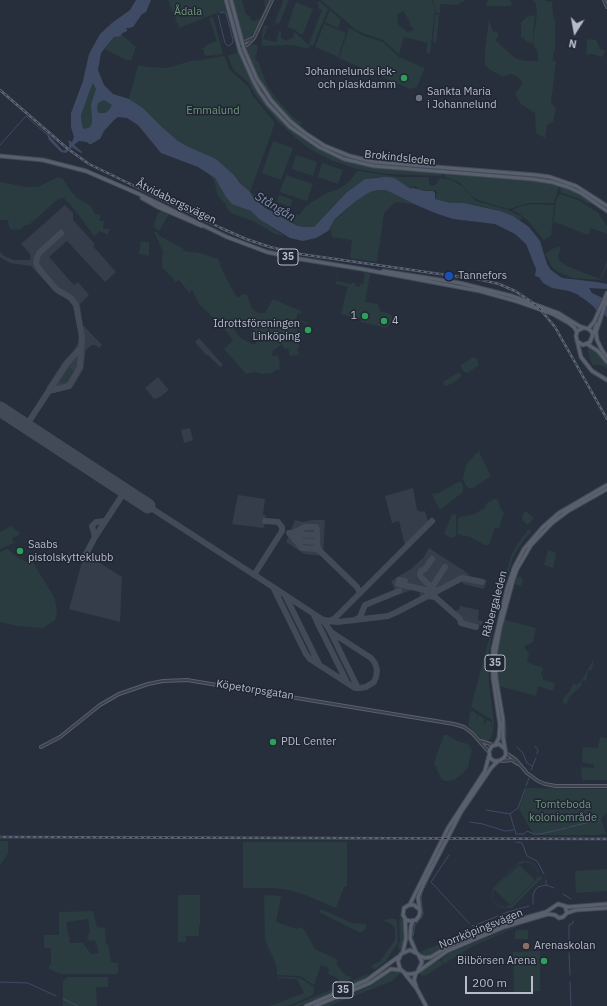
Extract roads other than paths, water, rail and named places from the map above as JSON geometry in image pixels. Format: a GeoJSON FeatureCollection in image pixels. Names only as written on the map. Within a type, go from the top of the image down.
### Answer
{"type":"FeatureCollection","features":[{"type":"Feature","properties":{"kind":"main road","name":"Brokindsleden"},"geometry":{"type":"LineString","coordinates":[[226,0],[238,46],[253,80],[268,104],[290,127],[307,140],[334,155],[357,163],[380,167],[532,179],[552,182],[581,193],[607,211]]}},
{"type":"Feature","properties":{"kind":"main road","name":"Brokindsleden"},"geometry":{"type":"LineString","coordinates":[[231,0],[240,38],[257,79],[271,100],[290,121],[305,133],[334,150],[374,162],[550,177],[576,186],[607,206]]}},
{"type":"Feature","properties":{"kind":"main road","name":"Åtvidabergsvägen"},"geometry":{"type":"LineString","coordinates":[[0,156],[53,162],[98,176],[218,233],[247,245],[276,254],[470,288],[512,299],[562,319],[572,325],[576,332]]}},
{"type":"Feature","properties":{"kind":"main road","name":"Åtvidabergsvägen"},"geometry":{"type":"LineString","coordinates":[[362,269],[432,278],[487,289],[551,310],[583,328]]}},
{"type":"Feature","properties":{"kind":"main road"},"geometry":{"type":"LineString","coordinates":[[580,352],[592,337],[607,293]]}},
{"type":"Feature","properties":{"kind":"main road"},"geometry":{"type":"LineString","coordinates":[[607,299],[599,316],[593,325],[588,328],[591,331],[592,337],[607,357]]}},
{"type":"Feature","properties":{"kind":"main road"},"geometry":{"type":"LineString","coordinates":[[599,316],[596,335],[603,352]]}},
{"type":"Feature","properties":{"kind":"main road","name":"35"},"geometry":{"type":"LineString","coordinates":[[576,332],[583,328],[588,328]]}},
{"type":"Feature","properties":{"kind":"main road"},"geometry":{"type":"LineString","coordinates":[[576,332],[582,359],[596,374],[607,380]]}},
{"type":"Feature","properties":{"kind":"main road"},"geometry":{"type":"LineString","coordinates":[[577,340],[581,344],[586,344],[598,351],[607,362]]}},
{"type":"Feature","properties":{"kind":"main road","name":"Råbergaleden"},"geometry":{"type":"LineString","coordinates":[[494,745],[499,738],[500,725],[493,678],[492,655],[514,568],[528,543],[543,527],[559,513],[607,485]]}},
{"type":"Feature","properties":{"kind":"main road","name":"Råbergaleden"},"geometry":{"type":"LineString","coordinates":[[505,750],[503,720],[496,678],[495,656],[499,633],[515,574],[527,551],[545,528],[568,511],[607,489]]}},
{"type":"Feature","properties":{"kind":"main road","name":"35"},"geometry":{"type":"LineString","coordinates":[[306,1006],[367,980],[403,953],[406,933],[403,910],[410,904],[448,828],[485,771],[490,748],[494,745]]}},
{"type":"Feature","properties":{"kind":"main road"},"geometry":{"type":"LineString","coordinates":[[426,1006],[414,982],[422,963],[410,938],[413,921],[419,916],[418,897],[461,812],[491,768],[504,757],[505,750],[500,745],[494,745]]}},
{"type":"Feature","properties":{"kind":"main road"},"geometry":{"type":"LineString","coordinates":[[489,753],[492,760],[499,761]]}},
{"type":"Feature","properties":{"kind":"main road"},"geometry":{"type":"LineString","coordinates":[[410,904],[414,905],[419,910]]}},
{"type":"Feature","properties":{"kind":"main road"},"geometry":{"type":"LineString","coordinates":[[607,904],[565,906],[560,904],[553,908],[553,912],[554,915],[561,918],[567,913],[576,910],[607,908]]}},
{"type":"Feature","properties":{"kind":"main road"},"geometry":{"type":"LineString","coordinates":[[565,906],[567,913]]}},
{"type":"Feature","properties":{"kind":"main road","name":"Norrköpingsvägen"},"geometry":{"type":"LineString","coordinates":[[418,955],[425,958],[431,957],[449,946],[500,925],[546,912],[553,908]]}},
{"type":"Feature","properties":{"kind":"main road","name":"Norrköpingsvägen"},"geometry":{"type":"LineString","coordinates":[[417,972],[447,951],[500,929],[543,915],[554,915]]}},
{"type":"Feature","properties":{"kind":"main road"},"geometry":{"type":"LineString","coordinates":[[405,918],[409,921],[413,921]]}},
{"type":"Feature","properties":{"kind":"main road"},"geometry":{"type":"LineString","coordinates":[[403,953],[411,950],[418,955]]}},
{"type":"Feature","properties":{"kind":"main road"},"geometry":{"type":"LineString","coordinates":[[400,956],[398,962],[400,970],[417,989]]}},
{"type":"Feature","properties":{"kind":"main road","name":"35"},"geometry":{"type":"LineString","coordinates":[[315,1006],[370,983],[391,969],[400,970]]}},
{"type":"Feature","properties":{"kind":"main road"},"geometry":{"type":"LineString","coordinates":[[404,973],[411,974],[417,972]]}},
{"type":"Feature","properties":{"kind":"street"},"geometry":{"type":"LineString","coordinates":[[238,46],[250,42],[254,38],[272,0]]}},
{"type":"Feature","properties":{"kind":"street"},"geometry":{"type":"LineString","coordinates":[[604,0],[607,8]]}},
{"type":"Feature","properties":{"kind":"street"},"geometry":{"type":"LineString","coordinates":[[240,38],[249,40]]}},
{"type":"Feature","properties":{"kind":"street"},"geometry":{"type":"LineString","coordinates":[[243,44],[254,38]]}},
{"type":"Feature","properties":{"kind":"street","name":"Köpetorpsgatan"},"geometry":{"type":"LineString","coordinates":[[40,747],[60,737],[100,705],[119,694],[148,684],[181,680],[199,681],[450,723],[466,729],[485,744],[494,745]]}},
{"type":"Feature","properties":{"kind":"street","name":"Köpetorpsgatan"},"geometry":{"type":"LineString","coordinates":[[480,741],[489,753]]}},
{"type":"Feature","properties":{"kind":"street"},"geometry":{"type":"LineString","coordinates":[[505,750],[533,778],[551,785],[607,786]]}},
{"type":"Feature","properties":{"kind":"street"},"geometry":{"type":"LineString","coordinates":[[499,761],[512,760],[520,765]]}},
{"type":"Feature","properties":{"kind":"water"},"geometry":{"type":"Polygon","coordinates":[[[136,0],[151,0],[146,12],[142,14],[133,27],[124,29],[127,29],[127,31],[121,34],[121,36],[114,37],[101,53],[98,70],[104,85],[113,94],[129,99],[143,108],[178,141],[216,159],[234,175],[264,207],[296,225],[303,227],[314,227],[347,192],[365,179],[386,177],[394,178],[411,189],[433,191],[435,193],[435,199],[451,203],[464,203],[500,211],[513,216],[529,227],[540,241],[547,264],[551,270],[562,278],[607,284],[607,289],[589,288],[592,293],[607,300],[607,318],[579,295],[569,291],[552,288],[543,283],[539,277],[535,276],[536,269],[526,244],[515,234],[495,224],[453,219],[435,213],[386,190],[370,192],[356,201],[335,219],[328,231],[316,238],[303,241],[290,238],[259,219],[251,211],[232,204],[215,178],[198,167],[161,153],[138,125],[127,118],[118,117],[104,131],[100,139],[91,144],[79,141],[74,145],[82,152],[81,153],[72,147],[66,153],[61,152],[49,140],[46,132],[63,151],[69,148],[68,140],[72,142],[74,137],[71,127],[71,113],[83,81],[89,54],[100,34],[130,10],[136,0]],[[93,83],[81,115],[82,126],[84,129],[90,127],[92,123],[91,105],[96,89],[93,83]],[[104,100],[98,103],[97,110],[99,113],[105,113],[112,105],[104,100]]]}},
{"type":"Feature","properties":{"kind":"waterway"},"geometry":{"type":"LineString","coordinates":[[218,15],[225,43],[228,46],[232,44],[233,40],[226,13],[220,13]]}},
{"type":"Feature","properties":{"kind":"waterway"},"geometry":{"type":"LineString","coordinates":[[0,145],[26,116],[46,134]]}},
{"type":"Feature","properties":{"kind":"waterway"},"geometry":{"type":"LineString","coordinates":[[535,746],[538,750],[537,754]]}},
{"type":"Feature","properties":{"kind":"waterway"},"geometry":{"type":"LineString","coordinates":[[517,747],[523,753],[527,763],[532,766]]}},
{"type":"Feature","properties":{"kind":"waterway"},"geometry":{"type":"LineString","coordinates":[[531,770],[536,758]]}},
{"type":"Feature","properties":{"kind":"waterway"},"geometry":{"type":"LineString","coordinates":[[526,786],[529,778]]}},
{"type":"Feature","properties":{"kind":"waterway"},"geometry":{"type":"LineString","coordinates":[[516,834],[510,814],[518,808],[525,789]]}},
{"type":"Feature","properties":{"kind":"waterway"},"geometry":{"type":"LineString","coordinates":[[486,810],[510,814]]}},
{"type":"Feature","properties":{"kind":"waterway"},"geometry":{"type":"LineString","coordinates":[[569,827],[599,820]]}},
{"type":"Feature","properties":{"kind":"waterway"},"geometry":{"type":"LineString","coordinates":[[470,822],[483,824],[505,831],[514,830]]}},
{"type":"Feature","properties":{"kind":"waterway"},"geometry":{"type":"LineString","coordinates":[[516,834],[524,834],[527,831],[534,834],[540,834],[567,828]]}},
{"type":"Feature","properties":{"kind":"waterway"},"geometry":{"type":"LineString","coordinates":[[516,842],[522,843],[527,856],[537,861],[544,874]]}},
{"type":"Feature","properties":{"kind":"waterway"},"geometry":{"type":"LineString","coordinates":[[449,855],[431,882],[469,923]]}},
{"type":"Feature","properties":{"kind":"waterway"},"geometry":{"type":"LineString","coordinates":[[424,888],[428,880]]}},
{"type":"Feature","properties":{"kind":"waterway"},"geometry":{"type":"LineString","coordinates":[[546,880],[546,885],[554,888]]}},
{"type":"Feature","properties":{"kind":"waterway"},"geometry":{"type":"LineString","coordinates":[[533,904],[533,895],[535,890],[538,887],[546,885]]}},
{"type":"Feature","properties":{"kind":"waterway"},"geometry":{"type":"LineString","coordinates":[[413,936],[415,925],[423,914],[421,899],[422,892]]}},
{"type":"Feature","properties":{"kind":"waterway"},"geometry":{"type":"LineString","coordinates":[[563,894],[571,899]]}},
{"type":"Feature","properties":{"kind":"waterway"},"geometry":{"type":"LineString","coordinates":[[472,925],[473,926],[508,912],[529,906]]}},
{"type":"Feature","properties":{"kind":"waterway"},"geometry":{"type":"LineString","coordinates":[[569,944],[569,925],[573,923],[573,921]]}},
{"type":"Feature","properties":{"kind":"waterway"},"geometry":{"type":"LineString","coordinates":[[569,953],[570,975]]}},
{"type":"Feature","properties":{"kind":"waterway"},"geometry":{"type":"LineString","coordinates":[[0,982],[28,983],[56,996]]}},
{"type":"Feature","properties":{"kind":"waterway"},"geometry":{"type":"LineString","coordinates":[[570,982],[571,1006]]}},
{"type":"Feature","properties":{"kind":"waterway"},"geometry":{"type":"LineString","coordinates":[[63,999],[78,1006]]}},
{"type":"Feature","properties":{"kind":"railway"},"geometry":{"type":"LineString","coordinates":[[0,90],[68,149],[89,164],[246,239],[270,247],[300,254],[482,280],[499,284],[515,291],[540,309],[555,327],[607,419]]}},
{"type":"Feature","properties":{"kind":"railway"},"geometry":{"type":"LineString","coordinates":[[0,837],[607,839]]}},
{"type":"Feature","properties":{"kind":"place","name":"Johannelunds lek- och plaskdamm"},"geometry":{"type":"Point","coordinates":[404,78]}},
{"type":"Feature","properties":{"kind":"place","name":"Sankta Maria i Johannelund"},"geometry":{"type":"Point","coordinates":[419,98]}},
{"type":"Feature","properties":{"kind":"place","name":"Tannefors"},"geometry":{"type":"Point","coordinates":[449,276]}},
{"type":"Feature","properties":{"kind":"place","name":"1"},"geometry":{"type":"Point","coordinates":[365,316]}},
{"type":"Feature","properties":{"kind":"place","name":"4"},"geometry":{"type":"Point","coordinates":[384,321]}},
{"type":"Feature","properties":{"kind":"place","name":"Idrottsföreningen Linköping"},"geometry":{"type":"Point","coordinates":[308,330]}},
{"type":"Feature","properties":{"kind":"place","name":"Saabs pistolskytteklubb"},"geometry":{"type":"Point","coordinates":[20,551]}},
{"type":"Feature","properties":{"kind":"place","name":"PDL Center"},"geometry":{"type":"Point","coordinates":[273,742]}},
{"type":"Feature","properties":{"kind":"place","name":"Arenaskolan"},"geometry":{"type":"Point","coordinates":[526,946]}},
{"type":"Feature","properties":{"kind":"place","name":"Bilbörsen Arena"},"geometry":{"type":"Point","coordinates":[544,961]}},
{"type":"Feature","properties":{"kind":"park label","name":"Ådala"},"geometry":{"type":"Point","coordinates":[188,12]}},
{"type":"Feature","properties":{"kind":"park label","name":"Emmalund"},"geometry":{"type":"Point","coordinates":[213,111]}},
{"type":"Feature","properties":{"kind":"park label","name":"Tomteboda koloniområde"},"geometry":{"type":"Point","coordinates":[563,811]}},
{"type":"Feature","properties":{"kind":"water label","name":"Stångån"},"geometry":{"type":"Point","coordinates":[275,207]}}]}
